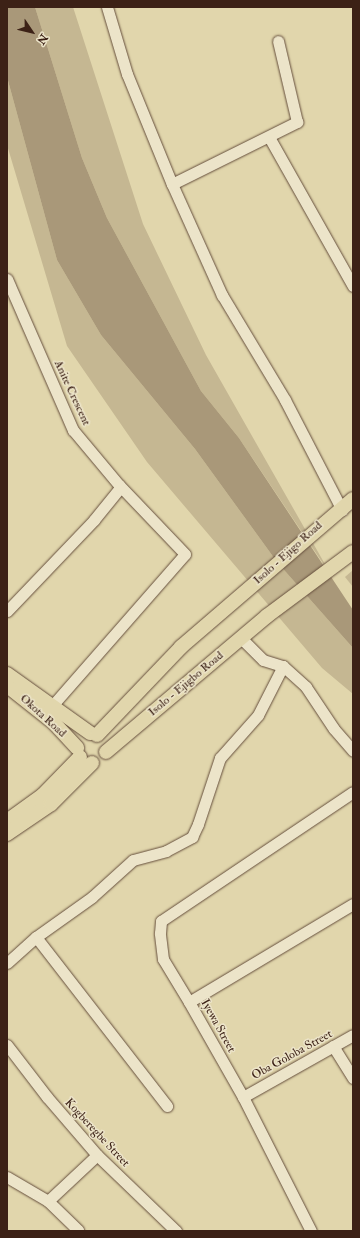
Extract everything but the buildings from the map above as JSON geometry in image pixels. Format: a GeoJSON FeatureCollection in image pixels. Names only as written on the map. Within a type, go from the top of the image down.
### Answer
{"type":"FeatureCollection","features":[{"type":"Feature","properties":{"kind":"main road"},"geometry":{"type":"LineString","coordinates":[[336,513],[353,499]]}},
{"type":"Feature","properties":{"kind":"main road","name":"Isolo - Ejigo Road"},"geometry":{"type":"LineString","coordinates":[[246,591],[336,513]]}},
{"type":"Feature","properties":{"kind":"main road","name":"Isolo - Ejigbo Road"},"geometry":{"type":"LineString","coordinates":[[106,752],[267,616],[353,552]]}},
{"type":"Feature","properties":{"kind":"main road","name":"Isolo - Ejigbo Road"},"geometry":{"type":"LineString","coordinates":[[94,734],[181,647],[246,591]]}},
{"type":"Feature","properties":{"kind":"main road"},"geometry":{"type":"LineString","coordinates":[[7,674],[51,707],[104,740],[106,752],[101,759],[83,756]]}},
{"type":"Feature","properties":{"kind":"main road","name":"Okota Road"},"geometry":{"type":"LineString","coordinates":[[7,685],[54,722],[83,756]]}},
{"type":"Feature","properties":{"kind":"main road"},"geometry":{"type":"LineString","coordinates":[[7,834],[51,804],[83,756],[80,740],[94,734]]}},
{"type":"Feature","properties":{"kind":"main road"},"geometry":{"type":"LineString","coordinates":[[7,821],[43,795],[83,756]]}},
{"type":"Feature","properties":{"kind":"street"},"geometry":{"type":"LineString","coordinates":[[107,7],[127,74],[172,184],[222,295],[285,400],[336,513]]}},
{"type":"Feature","properties":{"kind":"street"},"geometry":{"type":"LineString","coordinates":[[172,184],[297,122],[278,41]]}},
{"type":"Feature","properties":{"kind":"street"},"geometry":{"type":"LineString","coordinates":[[269,137],[353,286]]}},
{"type":"Feature","properties":{"kind":"street","name":"Anite Crescent"},"geometry":{"type":"LineString","coordinates":[[7,278],[73,430],[119,484],[185,554],[51,707]]}},
{"type":"Feature","properties":{"kind":"street"},"geometry":{"type":"LineString","coordinates":[[7,611],[94,520],[118,492],[119,484]]}},
{"type":"Feature","properties":{"kind":"street"},"geometry":{"type":"LineString","coordinates":[[241,638],[263,660],[283,666],[306,687],[334,729],[353,751]]}},
{"type":"Feature","properties":{"kind":"street"},"geometry":{"type":"LineString","coordinates":[[7,963],[36,937],[92,897],[133,860],[166,851],[192,837],[198,824],[220,758],[258,714],[283,666]]}},
{"type":"Feature","properties":{"kind":"street"},"geometry":{"type":"LineString","coordinates":[[188,1002],[163,959],[160,933],[161,921],[353,792]]}},
{"type":"Feature","properties":{"kind":"street","name":"Iyewa Street"},"geometry":{"type":"LineString","coordinates":[[310,1231],[243,1097],[188,1002],[353,904]]}},
{"type":"Feature","properties":{"kind":"street"},"geometry":{"type":"LineString","coordinates":[[36,937],[166,1106]]}},
{"type":"Feature","properties":{"kind":"street","name":"Oba Goloba Street"},"geometry":{"type":"LineString","coordinates":[[243,1097],[353,1035]]}},
{"type":"Feature","properties":{"kind":"street","name":"Kogberegbe Street"},"geometry":{"type":"LineString","coordinates":[[7,1045],[47,1097],[97,1155],[176,1231]]}},
{"type":"Feature","properties":{"kind":"street"},"geometry":{"type":"LineString","coordinates":[[333,1046],[353,1078]]}},
{"type":"Feature","properties":{"kind":"street"},"geometry":{"type":"LineString","coordinates":[[48,1201],[97,1155]]}},
{"type":"Feature","properties":{"kind":"street"},"geometry":{"type":"LineString","coordinates":[[7,1177],[48,1201],[78,1230]]}},
{"type":"Feature","properties":{"kind":"shaded area"},"geometry":{"type":"Polygon","coordinates":[[[7,7],[35,7],[82,158],[107,218],[201,391],[239,438],[353,610],[353,648],[277,562],[195,449],[101,335],[57,260],[7,77],[7,7]]]}},
{"type":"Feature","properties":{"kind":"shaded area"},"geometry":{"type":"Polygon","coordinates":[[[35,7],[73,7],[143,224],[206,355],[334,580],[239,438],[201,391],[107,218],[82,158],[35,7]]]}},
{"type":"Feature","properties":{"kind":"shaded area"},"geometry":{"type":"Polygon","coordinates":[[[7,77],[57,260],[101,335],[195,449],[277,562],[353,648],[353,694],[322,668],[147,462],[67,346],[7,145],[7,77]]]}},
{"type":"Feature","properties":{"kind":"shaded area"},"geometry":{"type":"Polygon","coordinates":[[[353,570],[353,587],[345,577],[353,570]]]}}]}
